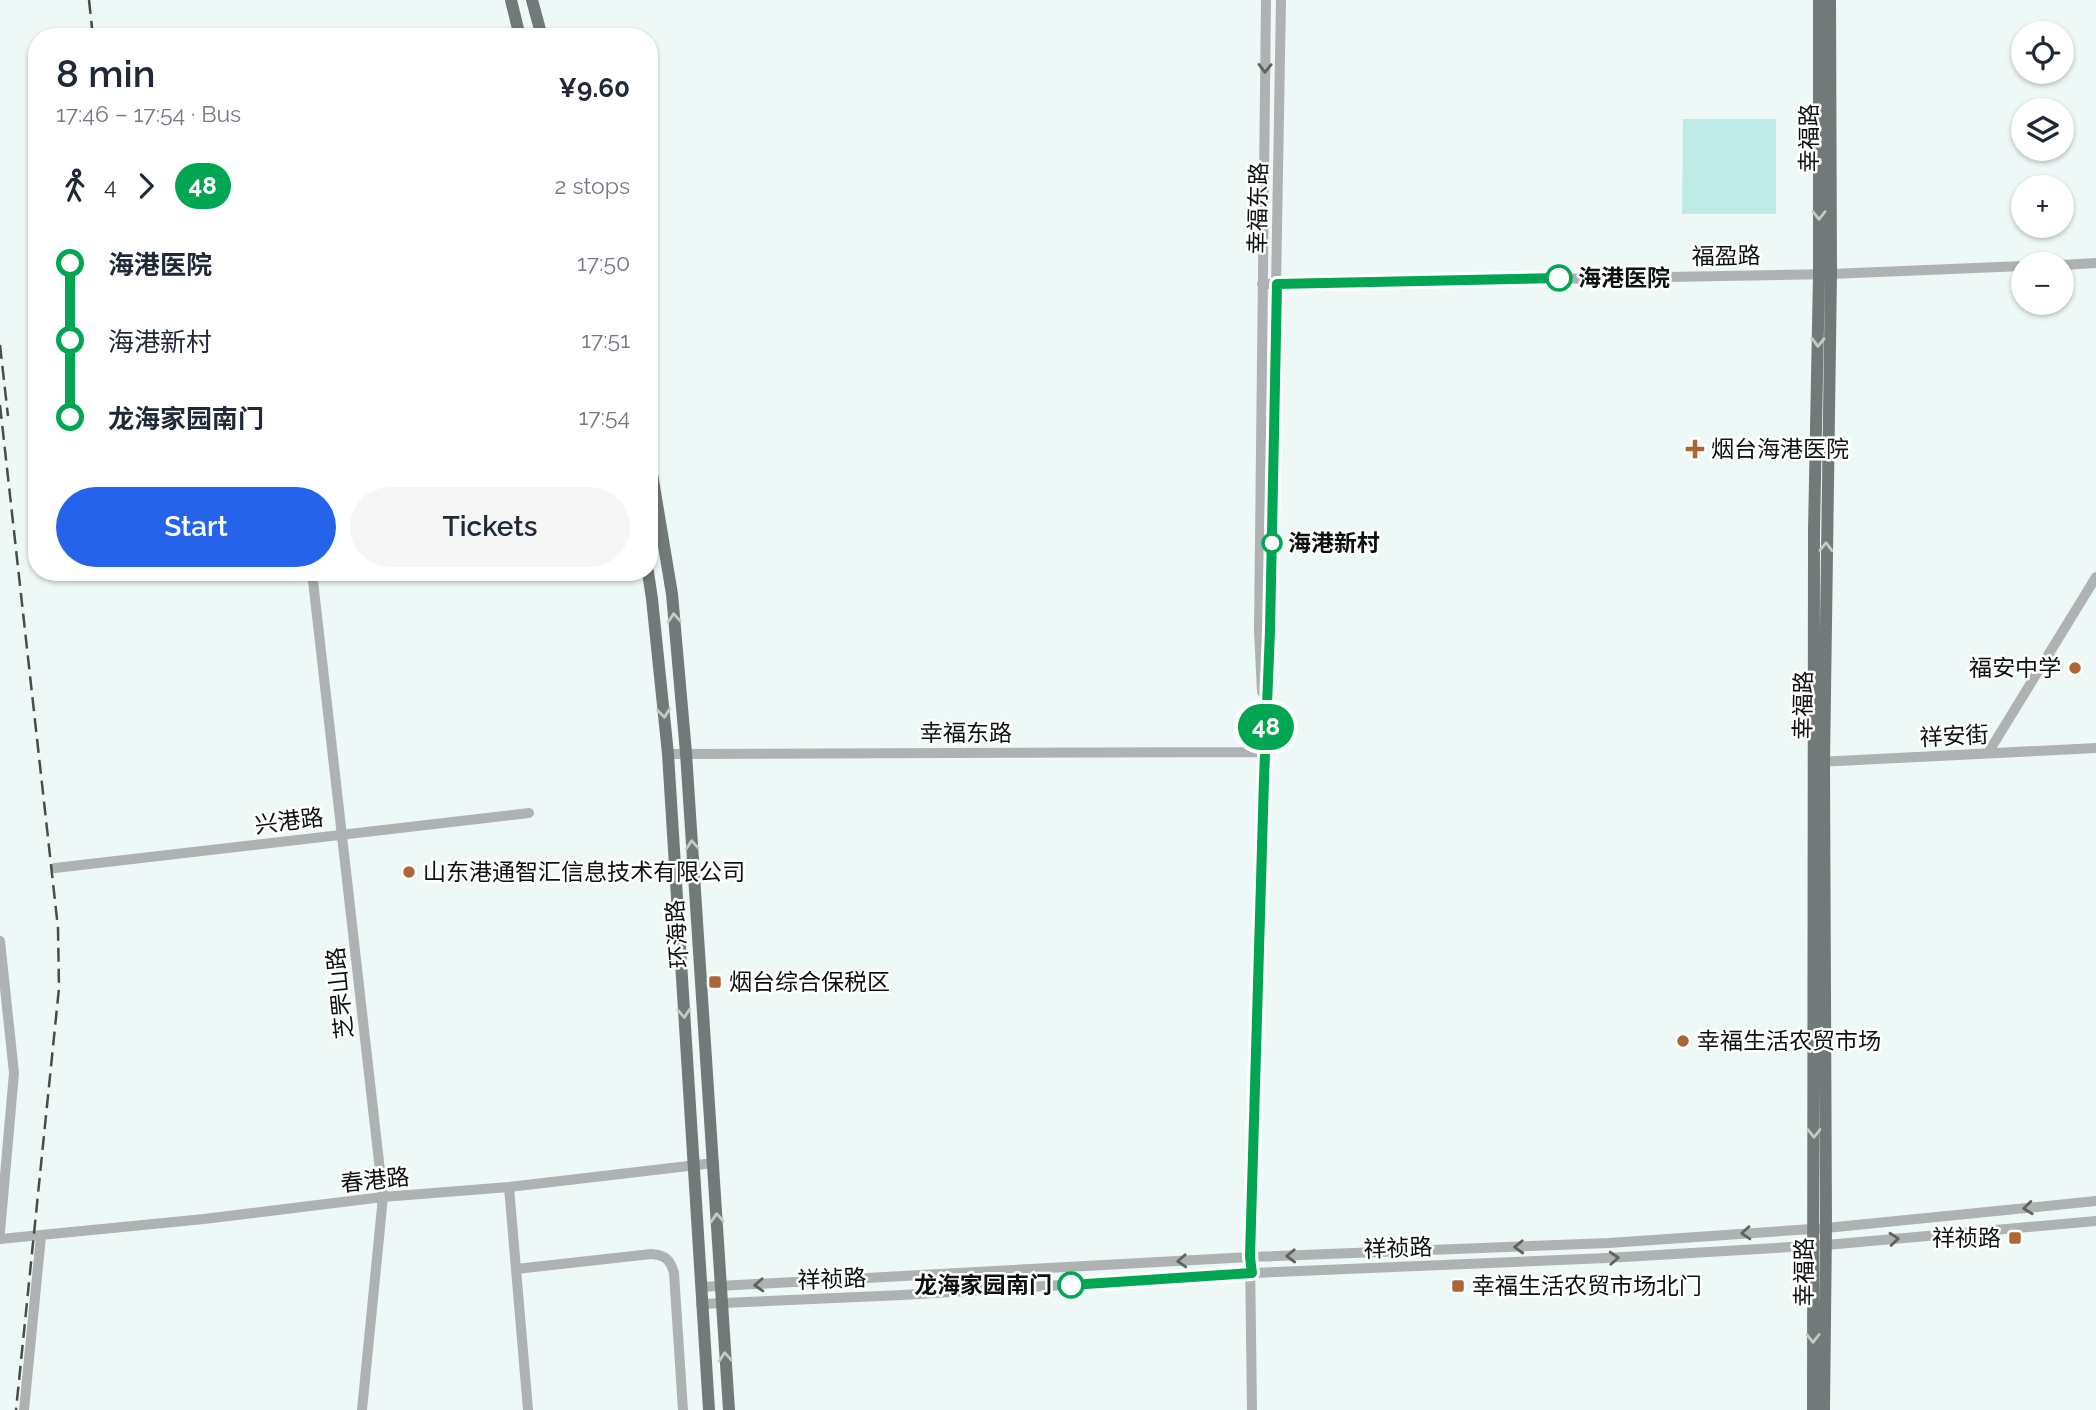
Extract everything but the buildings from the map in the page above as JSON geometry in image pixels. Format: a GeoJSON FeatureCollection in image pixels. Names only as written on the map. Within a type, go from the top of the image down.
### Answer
{"type":"FeatureCollection","features":[{"type":"Feature","properties":{"kind":"main road"},"geometry":{"type":"LineString","coordinates":[[511,0],[518,28]]}},
{"type":"Feature","properties":{"kind":"main road"},"geometry":{"type":"LineString","coordinates":[[532,0],[540,28]]}},
{"type":"Feature","properties":{"kind":"main road","name":"幸福路"},"geometry":{"type":"LineString","coordinates":[[1819,0],[1825,274]]}},
{"type":"Feature","properties":{"kind":"main road","name":"幸福路"},"geometry":{"type":"LineString","coordinates":[[1824,1410],[1820,1245],[1819,763],[1814,531],[1825,274],[1830,0]]}},
{"type":"Feature","properties":{"kind":"main road","name":"环海路"},"geometry":{"type":"LineString","coordinates":[[658,535],[672,594],[686,753],[729,1410]]}},
{"type":"Feature","properties":{"kind":"main road","name":"环海路"},"geometry":{"type":"LineString","coordinates":[[649,581],[668,754],[709,1410]]}},
{"type":"Feature","properties":{"kind":"main road","name":"幸福路"},"geometry":{"type":"LineString","coordinates":[[1813,1410],[1820,1245]]}},
{"type":"Feature","properties":{"kind":"street","name":"幸福东路"},"geometry":{"type":"LineString","coordinates":[[1264,752],[1259,631],[1266,0]]}},
{"type":"Feature","properties":{"kind":"street","name":"幸福东路"},"geometry":{"type":"LineString","coordinates":[[1252,1410],[1250,1257],[1264,752],[1270,631],[1281,0]]}},
{"type":"Feature","properties":{"kind":"street"},"geometry":{"type":"LineString","coordinates":[[2074,264],[2096,263]]}},
{"type":"Feature","properties":{"kind":"street","name":"福盈路"},"geometry":{"type":"LineString","coordinates":[[1262,284],[1825,274],[2011,266]]}},
{"type":"Feature","properties":{"kind":"street"},"geometry":{"type":"LineString","coordinates":[[1988,753],[2096,577]]}},
{"type":"Feature","properties":{"kind":"street","name":"芝罘山路"},"geometry":{"type":"LineString","coordinates":[[313,581],[383,1197],[362,1410]]}},
{"type":"Feature","properties":{"kind":"street","name":"祥安街"},"geometry":{"type":"LineString","coordinates":[[1819,763],[2096,748]]}},
{"type":"Feature","properties":{"kind":"street","name":"幸福东路"},"geometry":{"type":"LineString","coordinates":[[668,754],[1264,752]]}},
{"type":"Feature","properties":{"kind":"street","name":"兴港路"},"geometry":{"type":"LineString","coordinates":[[55,868],[529,813]]}},
{"type":"Feature","properties":{"kind":"street"},"geometry":{"type":"LineString","coordinates":[[0,941],[14,1073],[0,1232]]}},
{"type":"Feature","properties":{"kind":"street","name":"春港路"},"geometry":{"type":"LineString","coordinates":[[0,1239],[383,1197],[509,1187],[714,1163]]}},
{"type":"Feature","properties":{"kind":"street"},"geometry":{"type":"LineString","coordinates":[[509,1187],[528,1410]]}},
{"type":"Feature","properties":{"kind":"street","name":"祥祯路"},"geometry":{"type":"LineString","coordinates":[[701,1287],[1250,1257],[1609,1244],[1820,1228],[2096,1201]]}},
{"type":"Feature","properties":{"kind":"street","name":"祥祯路"},"geometry":{"type":"LineString","coordinates":[[701,1304],[903,1295],[1252,1273],[1593,1259],[1820,1245],[2096,1221]]}},
{"type":"Feature","properties":{"kind":"street"},"geometry":{"type":"LineString","coordinates":[[24,1410],[41,1236]]}},
{"type":"Feature","properties":{"kind":"street"},"geometry":{"type":"LineString","coordinates":[[516,1269],[651,1254],[662,1255],[671,1262],[674,1273],[683,1410]]}},
{"type":"Feature","properties":{"kind":"shaded area"},"geometry":{"type":"Polygon","coordinates":[[[1683,119],[1776,119],[1776,214],[1682,214],[1683,119]]]}},
{"type":"Feature","properties":{"kind":"railway"},"geometry":{"type":"LineString","coordinates":[[89,0],[92,28]]}},
{"type":"Feature","properties":{"kind":"railway"},"geometry":{"type":"LineString","coordinates":[[0,345],[8,416]]}},
{"type":"Feature","properties":{"kind":"railway"},"geometry":{"type":"LineString","coordinates":[[0,405],[58,928],[59,988],[16,1410]]}},
{"type":"Feature","properties":{"kind":"bus line","name":"48"},"geometry":{"type":"LineString","coordinates":[[1071,1285],[1252,1273],[1250,1257],[1270,631],[1277,284],[1559,278]]}},
{"type":"Feature","properties":{"kind":"place","name":"海港医院"},"geometry":{"type":"Point","coordinates":[1559,278]}},
{"type":"Feature","properties":{"kind":"place","name":"烟台海港医院"},"geometry":{"type":"Point","coordinates":[1695,449]}},
{"type":"Feature","properties":{"kind":"place","name":"海港新村"},"geometry":{"type":"Point","coordinates":[1272,543]}},
{"type":"Feature","properties":{"kind":"place","name":"福安中学"},"geometry":{"type":"Point","coordinates":[2075,668]}},
{"type":"Feature","properties":{"kind":"place","name":"山东港通智汇信息技术有限公司"},"geometry":{"type":"Point","coordinates":[409,872]}},
{"type":"Feature","properties":{"kind":"place","name":"烟台综合保税区"},"geometry":{"type":"Point","coordinates":[715,982]}},
{"type":"Feature","properties":{"kind":"place","name":"幸福生活农贸市场"},"geometry":{"type":"Point","coordinates":[1683,1041]}},
{"type":"Feature","properties":{"kind":"place","name":"祥祯路"},"geometry":{"type":"Point","coordinates":[2015,1238]}},
{"type":"Feature","properties":{"kind":"place","name":"龙海家园南门"},"geometry":{"type":"Point","coordinates":[1071,1285]}},
{"type":"Feature","properties":{"kind":"place","name":"幸福生活农贸市场北门"},"geometry":{"type":"Point","coordinates":[1458,1286]}}]}
